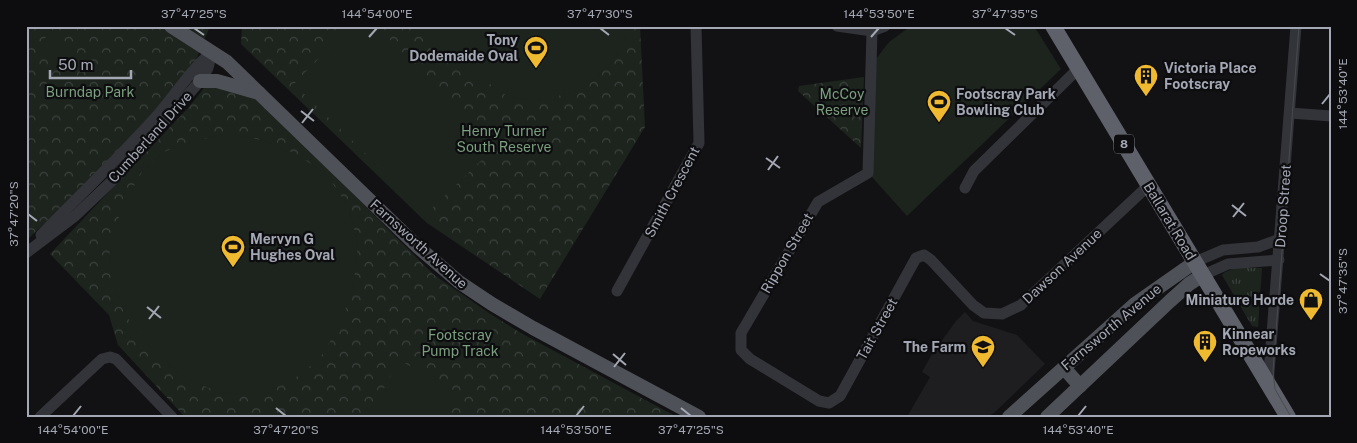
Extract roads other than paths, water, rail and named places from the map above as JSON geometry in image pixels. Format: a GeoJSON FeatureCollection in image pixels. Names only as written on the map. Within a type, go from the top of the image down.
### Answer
{"type":"FeatureCollection","features":[{"type":"Feature","properties":{"kind":"highway","name":"Ballarat Road"},"geometry":{"type":"LineString","coordinates":[[1053,26],[1288,417]]}},
{"type":"Feature","properties":{"kind":"main road","name":"Farnsworth Avenue"},"geometry":{"type":"LineString","coordinates":[[171,26],[227,62],[418,247],[459,282],[526,324],[699,417]]}},
{"type":"Feature","properties":{"kind":"main road"},"geometry":{"type":"LineString","coordinates":[[200,80],[217,81],[262,94]]}},
{"type":"Feature","properties":{"kind":"main road","name":"Farnsworth Avenue"},"geometry":{"type":"LineString","coordinates":[[1009,417],[1141,299],[1199,269]]}},
{"type":"Feature","properties":{"kind":"main road","name":"Farnsworth Avenue"},"geometry":{"type":"LineString","coordinates":[[1047,417],[1189,284],[1199,269]]}},
{"type":"Feature","properties":{"kind":"main road"},"geometry":{"type":"LineString","coordinates":[[1100,335],[1116,352]]}},
{"type":"Feature","properties":{"kind":"main road"},"geometry":{"type":"LineString","coordinates":[[1064,368],[1080,386]]}},
{"type":"Feature","properties":{"kind":"street","name":"Smith Crescent"},"geometry":{"type":"LineString","coordinates":[[617,291],[699,143],[696,26]]}},
{"type":"Feature","properties":{"kind":"street"},"geometry":{"type":"LineString","coordinates":[[837,26],[872,31],[885,26]]}},
{"type":"Feature","properties":{"kind":"street","name":"Droop Street"},"geometry":{"type":"LineString","coordinates":[[1268,385],[1296,26]]}},
{"type":"Feature","properties":{"kind":"street","name":"Rippon Street"},"geometry":{"type":"LineString","coordinates":[[829,403],[819,401],[750,359],[741,350],[741,333],[818,202],[868,173],[872,31]]}},
{"type":"Feature","properties":{"kind":"street","name":"Cumberland Drive"},"geometry":{"type":"LineString","coordinates":[[26,253],[75,216],[114,179],[200,80],[208,68],[212,52]]}},
{"type":"Feature","properties":{"kind":"street","name":"Cumberland Drive"},"geometry":{"type":"LineString","coordinates":[[26,253],[35,241],[137,138],[159,114],[198,64],[212,52]]}},
{"type":"Feature","properties":{"kind":"street"},"geometry":{"type":"LineString","coordinates":[[965,188],[974,171],[1079,68]]}},
{"type":"Feature","properties":{"kind":"street"},"geometry":{"type":"LineString","coordinates":[[1290,113],[1331,116]]}},
{"type":"Feature","properties":{"kind":"street","name":"Dawson Avenue"},"geometry":{"type":"LineString","coordinates":[[924,255],[973,305],[984,313],[1002,314],[1020,305],[1149,186]]}},
{"type":"Feature","properties":{"kind":"street","name":"Farnsworth Avenue"},"geometry":{"type":"LineString","coordinates":[[1199,269],[1223,250],[1258,247],[1280,239]]}},
{"type":"Feature","properties":{"kind":"street","name":"Tait Street"},"geometry":{"type":"LineString","coordinates":[[829,403],[840,396],[916,258],[924,255]]}},
{"type":"Feature","properties":{"kind":"street","name":"Farnsworth Avenue"},"geometry":{"type":"LineString","coordinates":[[1199,269],[1233,263],[1279,260]]}},
{"type":"Feature","properties":{"kind":"street"},"geometry":{"type":"LineString","coordinates":[[40,417],[102,359],[110,357],[116,359],[172,417]]}},
{"type":"Feature","properties":{"kind":"tram line"},"geometry":{"type":"LineString","coordinates":[[1291,417],[1275,389],[1273,371],[1299,26]]}},
{"type":"Feature","properties":{"kind":"place","name":"Tony Dodemaide Oval"},"geometry":{"type":"Point","coordinates":[536,69]}},
{"type":"Feature","properties":{"kind":"place","name":"Victoria Place Footscray"},"geometry":{"type":"Point","coordinates":[1146,97]}},
{"type":"Feature","properties":{"kind":"place","name":"Footscray Park Bowling Club"},"geometry":{"type":"Point","coordinates":[939,123]}},
{"type":"Feature","properties":{"kind":"place","name":"Mervyn G Hughes Oval"},"geometry":{"type":"Point","coordinates":[233,268]}},
{"type":"Feature","properties":{"kind":"place","name":"Miniature Horde"},"geometry":{"type":"Point","coordinates":[1311,321]}},
{"type":"Feature","properties":{"kind":"place","name":"Kinnear Ropeworks"},"geometry":{"type":"Point","coordinates":[1205,363]}},
{"type":"Feature","properties":{"kind":"place","name":"The Farm"},"geometry":{"type":"Point","coordinates":[983,368]}},
{"type":"Feature","properties":{"kind":"park label","name":"Burndap Park"},"geometry":{"type":"Point","coordinates":[90,92]}},
{"type":"Feature","properties":{"kind":"park label","name":"McCoy Reserve"},"geometry":{"type":"Point","coordinates":[842,102]}},
{"type":"Feature","properties":{"kind":"park label","name":"Henry Turner South Reserve"},"geometry":{"type":"Point","coordinates":[504,140]}},
{"type":"Feature","properties":{"kind":"park label","name":"Footscray Pump Track"},"geometry":{"type":"Point","coordinates":[460,344]}}]}
